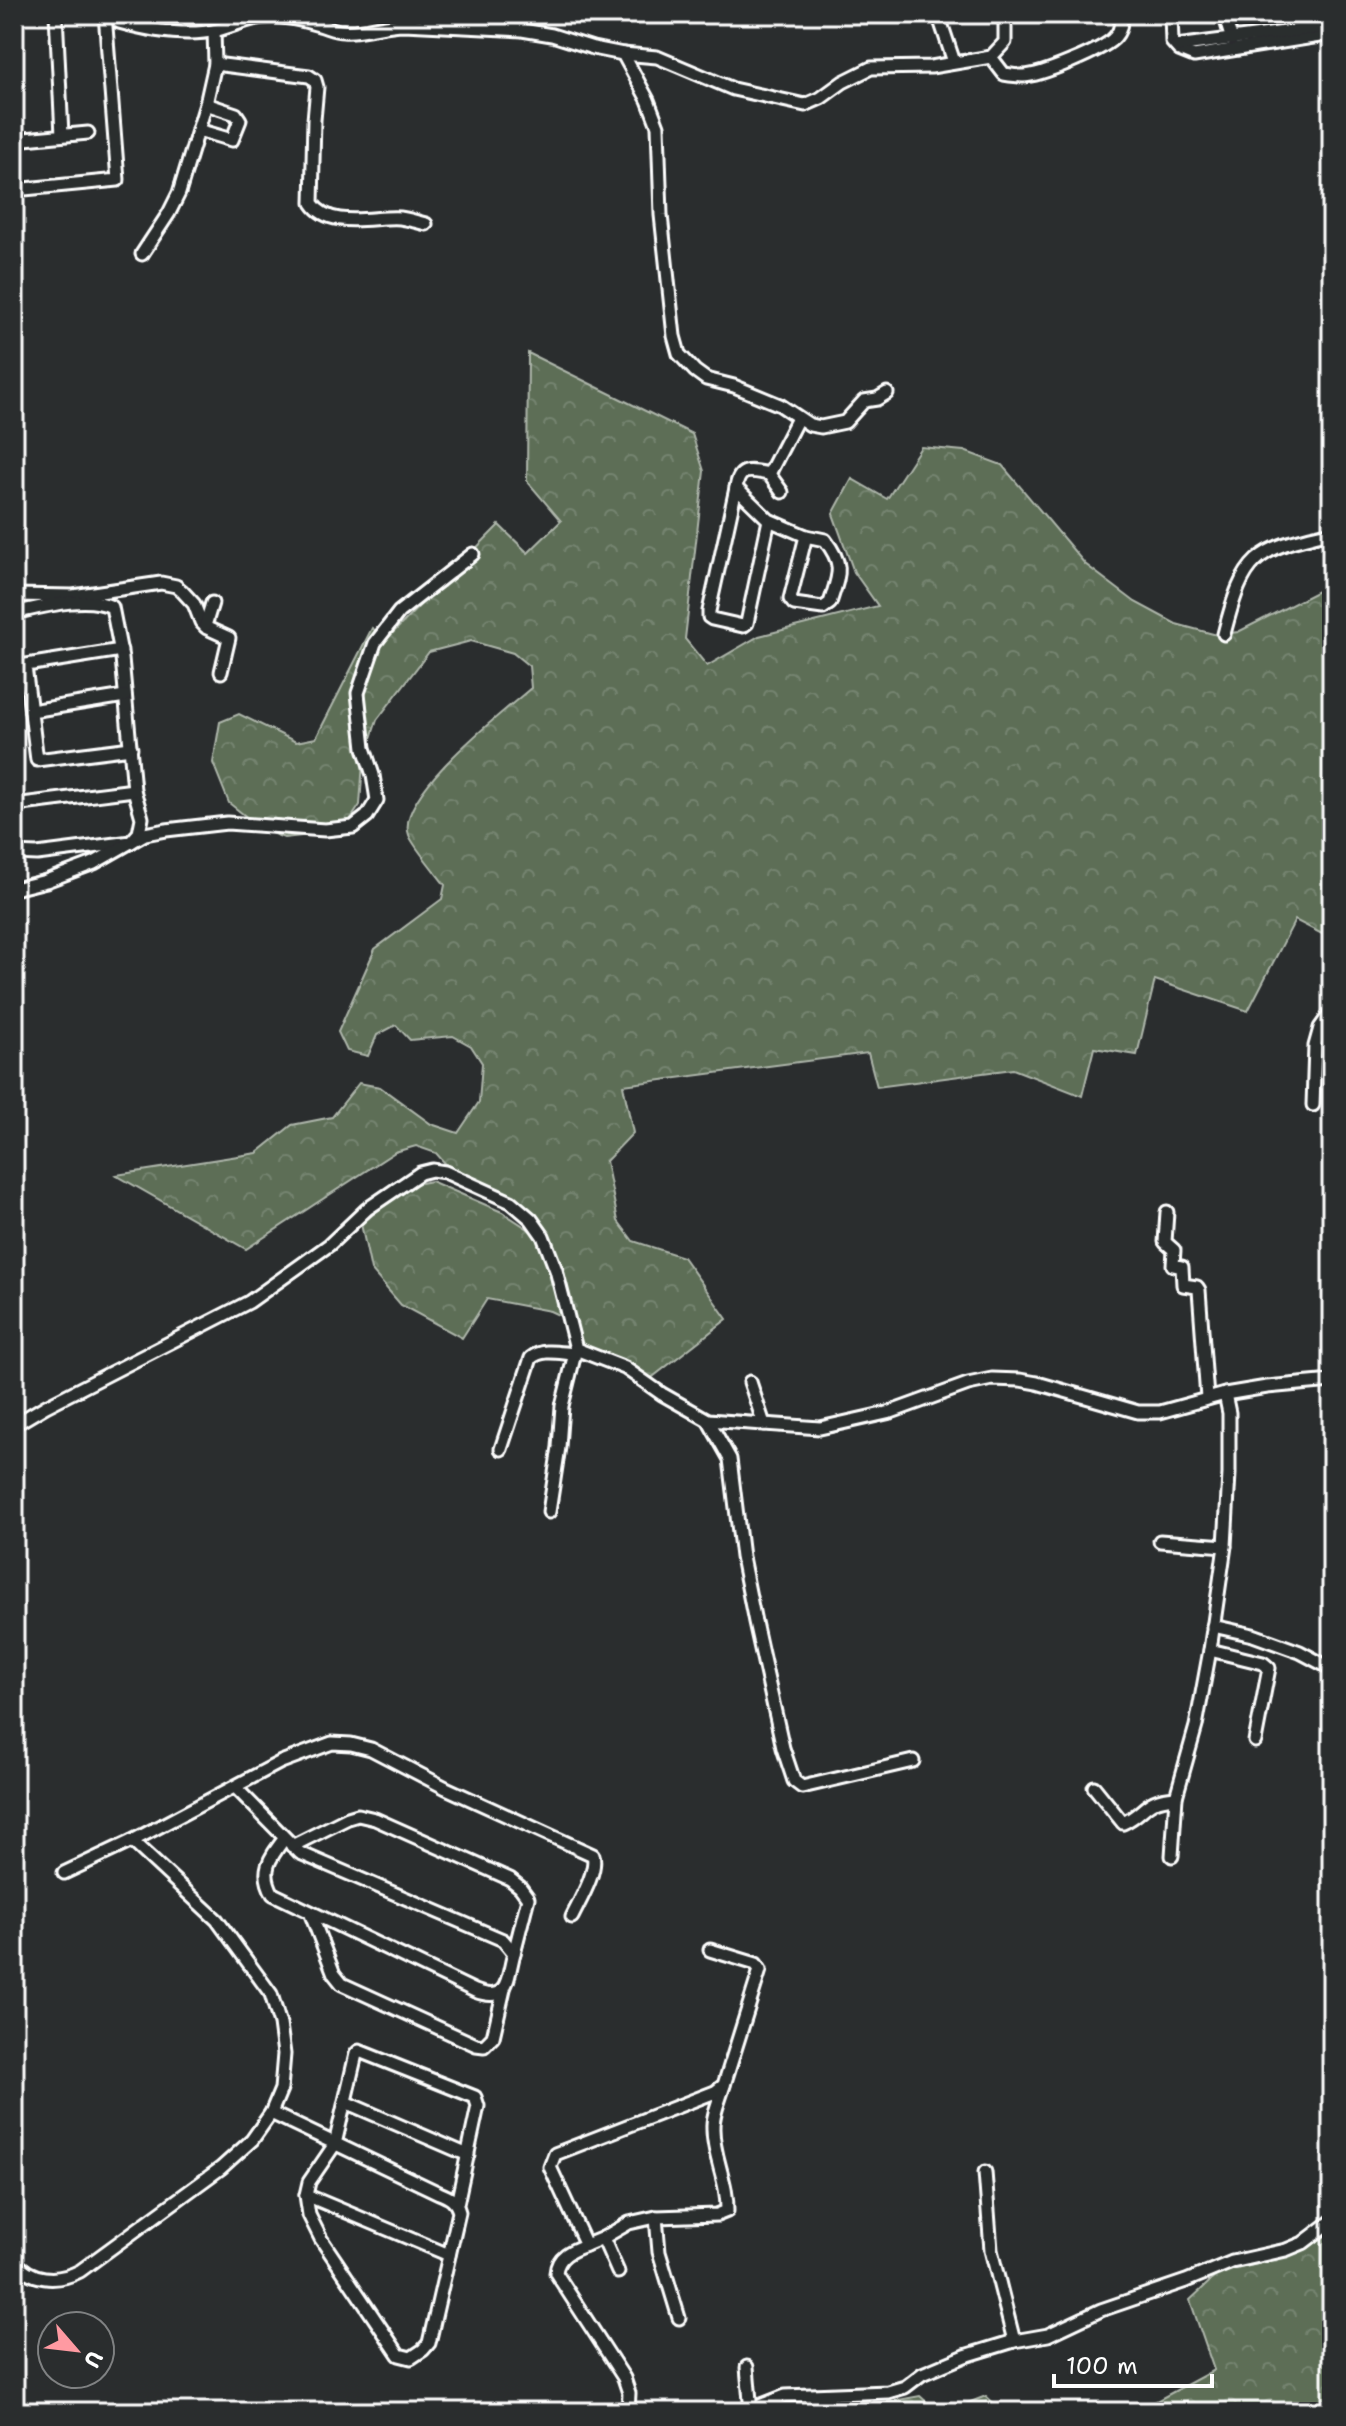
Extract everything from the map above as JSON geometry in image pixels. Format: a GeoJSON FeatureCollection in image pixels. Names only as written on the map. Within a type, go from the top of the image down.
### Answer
{"type":"FeatureCollection","features":[{"type":"Feature","properties":{"kind":"street"},"geometry":{"type":"LineString","coordinates":[[56,14],[62,135]]}},
{"type":"Feature","properties":{"kind":"street"},"geometry":{"type":"LineString","coordinates":[[14,190],[118,180],[105,14]]}},
{"type":"Feature","properties":{"kind":"street"},"geometry":{"type":"LineString","coordinates":[[116,14],[119,22],[183,32],[214,31],[264,17],[283,16],[352,32],[387,24],[522,30],[567,38],[593,48],[657,57],[733,89],[805,105],[871,68],[931,67],[991,57],[1005,42],[1005,14]]}},
{"type":"Feature","properties":{"kind":"street"},"geometry":{"type":"LineString","coordinates":[[943,14],[941,23],[954,62]]}},
{"type":"Feature","properties":{"kind":"street"},"geometry":{"type":"LineString","coordinates":[[991,57],[1004,74],[1025,77],[1076,59],[1111,41],[1122,23],[1120,14]]}},
{"type":"Feature","properties":{"kind":"street"},"geometry":{"type":"LineString","coordinates":[[1171,14],[1171,37],[1176,46],[1200,57],[1332,34]]}},
{"type":"Feature","properties":{"kind":"street"},"geometry":{"type":"LineString","coordinates":[[1224,14],[1232,40]]}},
{"type":"Feature","properties":{"kind":"street"},"geometry":{"type":"LineString","coordinates":[[1176,46],[1332,26]]}},
{"type":"Feature","properties":{"kind":"street"},"geometry":{"type":"LineString","coordinates":[[142,254],[175,201],[198,130],[215,64],[214,31]]}},
{"type":"Feature","properties":{"kind":"street"},"geometry":{"type":"LineString","coordinates":[[623,54],[658,126],[661,215],[674,336],[679,354],[706,379],[734,386],[780,405],[798,418],[821,427],[845,422],[864,401],[887,393]]}},
{"type":"Feature","properties":{"kind":"street"},"geometry":{"type":"LineString","coordinates":[[215,64],[309,76],[315,80],[312,203],[315,207],[342,220],[401,218],[426,224]]}},
{"type":"Feature","properties":{"kind":"street"},"geometry":{"type":"LineString","coordinates":[[198,130],[230,141],[240,120],[236,114],[206,104]]}},
{"type":"Feature","properties":{"kind":"street"},"geometry":{"type":"LineString","coordinates":[[14,140],[88,133]]}},
{"type":"Feature","properties":{"kind":"street"},"geometry":{"type":"LineString","coordinates":[[769,474],[798,418]]}},
{"type":"Feature","properties":{"kind":"street"},"geometry":{"type":"LineString","coordinates":[[769,520],[747,623],[736,626],[712,619],[709,611],[737,479],[748,471],[769,474],[782,492]]}},
{"type":"Feature","properties":{"kind":"street"},"geometry":{"type":"LineString","coordinates":[[736,488],[769,520],[806,536],[825,540],[840,571],[830,603],[823,608],[794,604],[790,599],[806,536]]}},
{"type":"Feature","properties":{"kind":"street"},"geometry":{"type":"LineString","coordinates":[[1224,634],[1232,602],[1253,562],[1286,542],[1332,532]]}},
{"type":"Feature","properties":{"kind":"street"},"geometry":{"type":"LineString","coordinates":[[14,889],[94,863],[145,834],[166,830],[227,823],[325,830],[353,827],[367,816],[377,800],[364,748],[358,693],[375,643],[399,612],[473,554]]}},
{"type":"Feature","properties":{"kind":"street"},"geometry":{"type":"LineString","coordinates":[[14,595],[73,596],[161,583],[176,586],[194,604],[205,626],[229,638],[221,672]]}},
{"type":"Feature","properties":{"kind":"street"},"geometry":{"type":"LineString","coordinates":[[14,613],[62,603],[97,602],[112,607],[121,650],[134,790],[142,818],[139,833],[131,842],[37,854],[14,853]]}},
{"type":"Feature","properties":{"kind":"street"},"geometry":{"type":"LineString","coordinates":[[205,626],[212,603]]}},
{"type":"Feature","properties":{"kind":"street"},"geometry":{"type":"LineString","coordinates":[[121,650],[19,666],[31,711],[37,760],[131,748]]}},
{"type":"Feature","properties":{"kind":"street"},"geometry":{"type":"LineString","coordinates":[[31,711],[125,696]]}},
{"type":"Feature","properties":{"kind":"street"},"geometry":{"type":"LineString","coordinates":[[14,805],[134,790]]}},
{"type":"Feature","properties":{"kind":"street"},"geometry":{"type":"LineString","coordinates":[[1313,1105],[1315,1046],[1320,1028],[1332,1011]]}},
{"type":"Feature","properties":{"kind":"street"},"geometry":{"type":"LineString","coordinates":[[14,1425],[249,1302],[329,1245],[367,1209],[420,1173],[432,1170],[445,1172],[511,1202],[531,1219],[543,1236],[556,1270],[575,1352],[562,1406],[549,1512]]}},
{"type":"Feature","properties":{"kind":"street"},"geometry":{"type":"LineString","coordinates":[[1167,1212],[1165,1242],[1174,1250],[1173,1265],[1182,1267],[1183,1285],[1199,1290],[1207,1398]]}},
{"type":"Feature","properties":{"kind":"street"},"geometry":{"type":"LineString","coordinates":[[501,1449],[531,1358],[538,1352],[575,1352],[625,1368],[708,1420],[820,1428],[873,1417],[968,1384],[992,1379],[1037,1383],[1138,1412],[1160,1412],[1207,1398],[1267,1387],[1332,1381]]}},
{"type":"Feature","properties":{"kind":"street"},"geometry":{"type":"LineString","coordinates":[[750,1382],[764,1424]]}},
{"type":"Feature","properties":{"kind":"street"},"geometry":{"type":"LineString","coordinates":[[1172,1856],[1176,1797],[1196,1726],[1225,1546],[1229,1413],[1225,1394]]}},
{"type":"Feature","properties":{"kind":"street"},"geometry":{"type":"LineString","coordinates":[[708,1420],[730,1459],[752,1609],[783,1748],[794,1781],[802,1787],[913,1761]]}},
{"type":"Feature","properties":{"kind":"street"},"geometry":{"type":"LineString","coordinates":[[1160,1541],[1225,1546]]}},
{"type":"Feature","properties":{"kind":"street"},"geometry":{"type":"LineString","coordinates":[[1213,1626],[1273,1642],[1332,1669]]}},
{"type":"Feature","properties":{"kind":"street"},"geometry":{"type":"LineString","coordinates":[[1263,1663],[1273,1642]]}},
{"type":"Feature","properties":{"kind":"street"},"geometry":{"type":"LineString","coordinates":[[1210,1650],[1263,1663],[1269,1668],[1255,1741]]}},
{"type":"Feature","properties":{"kind":"street"},"geometry":{"type":"LineString","coordinates":[[64,1873],[132,1841],[281,1762],[322,1746],[342,1743],[371,1749],[446,1788],[593,1855],[593,1870],[572,1917]]}},
{"type":"Feature","properties":{"kind":"street"},"geometry":{"type":"LineString","coordinates":[[235,1787],[300,1853],[503,1940],[514,1953]]}},
{"type":"Feature","properties":{"kind":"street"},"geometry":{"type":"LineString","coordinates":[[1094,1787],[1123,1823],[1145,1805],[1160,1798],[1176,1797]]}},
{"type":"Feature","properties":{"kind":"street"},"geometry":{"type":"LineString","coordinates":[[310,1912],[334,1974],[342,1984],[476,2045],[484,2046],[493,2037],[528,1898],[510,1879],[375,1819],[358,1815],[288,1843],[267,1867],[266,1881],[273,1894],[475,1991],[488,1996],[498,1995],[504,1989]]}},
{"type":"Feature","properties":{"kind":"street"},"geometry":{"type":"LineString","coordinates":[[14,2260],[28,2274],[44,2278],[70,2277],[80,2271],[221,2168],[252,2140],[271,2113],[281,2089],[284,2054],[280,2024],[271,1994],[217,1920],[132,1841]]}},
{"type":"Feature","properties":{"kind":"street"},"geometry":{"type":"LineString","coordinates":[[628,2412],[629,2393],[624,2378],[556,2273],[560,2259],[573,2250],[629,2223],[656,2217],[717,2215],[727,2211],[727,2195],[712,2125],[760,1970],[756,1964],[710,1950]]}},
{"type":"Feature","properties":{"kind":"street"},"geometry":{"type":"LineString","coordinates":[[359,2051],[475,2097],[478,2106],[457,2204],[459,2212],[429,2343],[411,2358],[399,2355],[321,2239],[309,2215],[306,2195],[315,2172],[335,2144],[345,2102],[359,2051]]}},
{"type":"Feature","properties":{"kind":"street"},"geometry":{"type":"LineString","coordinates":[[586,2245],[550,2167],[555,2154],[715,2092],[724,2085]]}},
{"type":"Feature","properties":{"kind":"street"},"geometry":{"type":"LineString","coordinates":[[345,2102],[468,2155]]}},
{"type":"Feature","properties":{"kind":"street"},"geometry":{"type":"LineString","coordinates":[[271,2113],[449,2197],[457,2204]]}},
{"type":"Feature","properties":{"kind":"street"},"geometry":{"type":"LineString","coordinates":[[985,2172],[991,2250],[1014,2341]]}},
{"type":"Feature","properties":{"kind":"street"},"geometry":{"type":"LineString","coordinates":[[306,2195],[449,2255]]}},
{"type":"Feature","properties":{"kind":"street"},"geometry":{"type":"LineString","coordinates":[[656,2217],[659,2252],[679,2318]]}},
{"type":"Feature","properties":{"kind":"street"},"geometry":{"type":"LineString","coordinates":[[747,2367],[752,2412],[785,2396],[888,2392],[905,2387],[922,2374],[965,2356],[1014,2341],[1048,2335],[1101,2310],[1232,2262],[1286,2250],[1303,2243],[1332,2221]]}},
{"type":"Feature","properties":{"kind":"street"},"geometry":{"type":"LineString","coordinates":[[603,2238],[618,2272]]}},
{"type":"Feature","properties":{"kind":"green space"},"geometry":{"type":"Polygon","coordinates":[[[528,353],[692,434],[704,471],[685,639],[707,666],[759,636],[878,606],[854,572],[833,514],[852,479],[887,499],[921,447],[964,451],[1002,465],[1085,564],[1135,602],[1176,624],[1217,635],[1238,632],[1332,584],[1332,939],[1295,920],[1248,1011],[1155,980],[1137,1055],[1094,1048],[1082,1096],[1013,1069],[877,1087],[868,1053],[623,1085],[633,1133],[606,1161],[618,1221],[633,1241],[683,1257],[727,1319],[645,1383],[577,1348],[567,1319],[550,1311],[487,1299],[462,1338],[401,1305],[371,1270],[361,1224],[410,1185],[431,1181],[502,1212],[548,1242],[528,1208],[450,1169],[436,1153],[416,1146],[395,1152],[246,1249],[116,1175],[257,1153],[292,1125],[332,1117],[359,1083],[380,1087],[431,1124],[458,1133],[479,1102],[482,1063],[471,1046],[453,1036],[410,1040],[396,1025],[377,1035],[368,1056],[347,1051],[338,1032],[375,949],[442,899],[445,885],[409,835],[409,818],[418,799],[454,756],[531,688],[529,666],[513,653],[471,641],[429,652],[377,720],[363,762],[360,805],[348,823],[328,833],[284,838],[263,830],[229,803],[213,763],[220,722],[239,714],[296,742],[316,738],[372,628],[387,639],[499,525],[528,553],[561,521],[527,481],[528,353]]]}},
{"type":"Feature","properties":{"kind":"green space"},"geometry":{"type":"Polygon","coordinates":[[[1332,2231],[1332,2412],[1136,2412],[1214,2370],[1190,2300],[1219,2273],[1308,2248],[1332,2231]]]}},
{"type":"Feature","properties":{"kind":"green space"},"geometry":{"type":"Polygon","coordinates":[[[920,2396],[938,2412],[825,2412],[835,2404],[882,2403],[920,2396]]]}},
{"type":"Feature","properties":{"kind":"green space"},"geometry":{"type":"Polygon","coordinates":[[[986,2396],[1003,2412],[945,2412],[986,2396]]]}}]}
